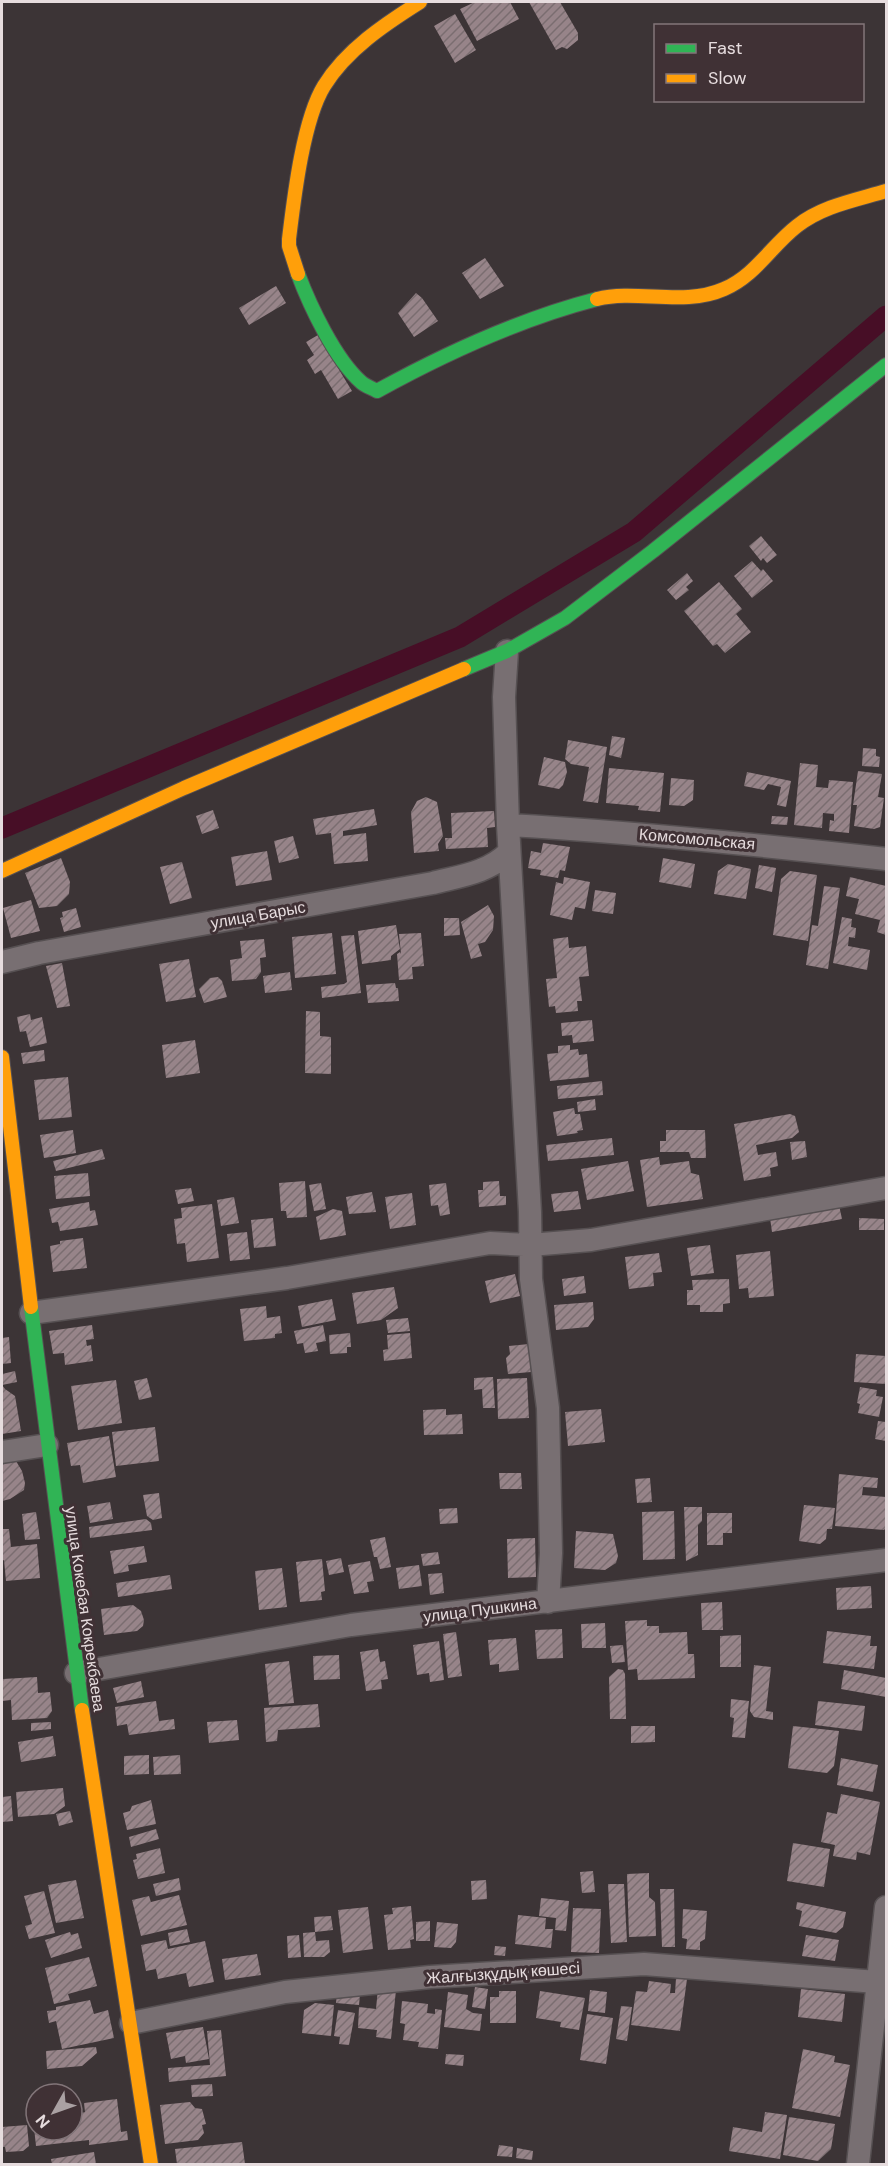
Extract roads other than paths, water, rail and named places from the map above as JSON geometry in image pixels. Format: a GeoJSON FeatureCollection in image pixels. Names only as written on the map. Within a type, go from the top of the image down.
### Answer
{"type":"FeatureCollection","features":[{"type":"Feature","properties":{"kind":"street"},"geometry":{"type":"LineString","coordinates":[[420,2],[383,27],[343,61],[323,88],[313,116],[289,244],[308,297],[344,361],[362,383],[377,391],[471,344],[589,300],[623,294],[647,298],[721,291],[743,279],[764,261],[794,228],[808,218],[845,203],[886,191]]}},
{"type":"Feature","properties":{"kind":"street"},"geometry":{"type":"LineString","coordinates":[[2,871],[195,783],[507,651],[565,618],[653,551],[886,365]]}},
{"type":"Feature","properties":{"kind":"street"},"geometry":{"type":"LineString","coordinates":[[507,651],[504,696],[509,852],[531,1280],[548,1408],[551,1553],[548,1602]]}},
{"type":"Feature","properties":{"kind":"street","name":"Комсомольская"},"geometry":{"type":"LineString","coordinates":[[508,825],[604,830],[730,841],[886,860]]}},
{"type":"Feature","properties":{"kind":"street","name":"улица Барыс"},"geometry":{"type":"LineString","coordinates":[[2,962],[39,953],[433,882],[484,870],[500,861],[509,852]]}},
{"type":"Feature","properties":{"kind":"street","name":"улица Кокебая Кокрекбаева"},"geometry":{"type":"LineString","coordinates":[[2,1057],[31,1314],[76,1673],[151,2164]]}},
{"type":"Feature","properties":{"kind":"street"},"geometry":{"type":"LineString","coordinates":[[31,1314],[287,1278],[490,1243],[530,1245],[591,1240],[886,1188]]}},
{"type":"Feature","properties":{"kind":"street"},"geometry":{"type":"LineString","coordinates":[[2,1452],[47,1444]]}},
{"type":"Feature","properties":{"kind":"street","name":"улица Пушкина"},"geometry":{"type":"LineString","coordinates":[[76,1673],[351,1625],[886,1560]]}},
{"type":"Feature","properties":{"kind":"street"},"geometry":{"type":"LineString","coordinates":[[858,2164],[877,1982],[884,1947],[886,1907]]}},
{"type":"Feature","properties":{"kind":"street","name":"Жалғызқұдық көшесі"},"geometry":{"type":"LineString","coordinates":[[131,2024],[285,1992],[430,1977],[644,1964],[877,1982]]}},
{"type":"Feature","properties":{"kind":"waterway"},"geometry":{"type":"LineString","coordinates":[[2,828],[460,637],[634,532],[886,316]]}}]}
